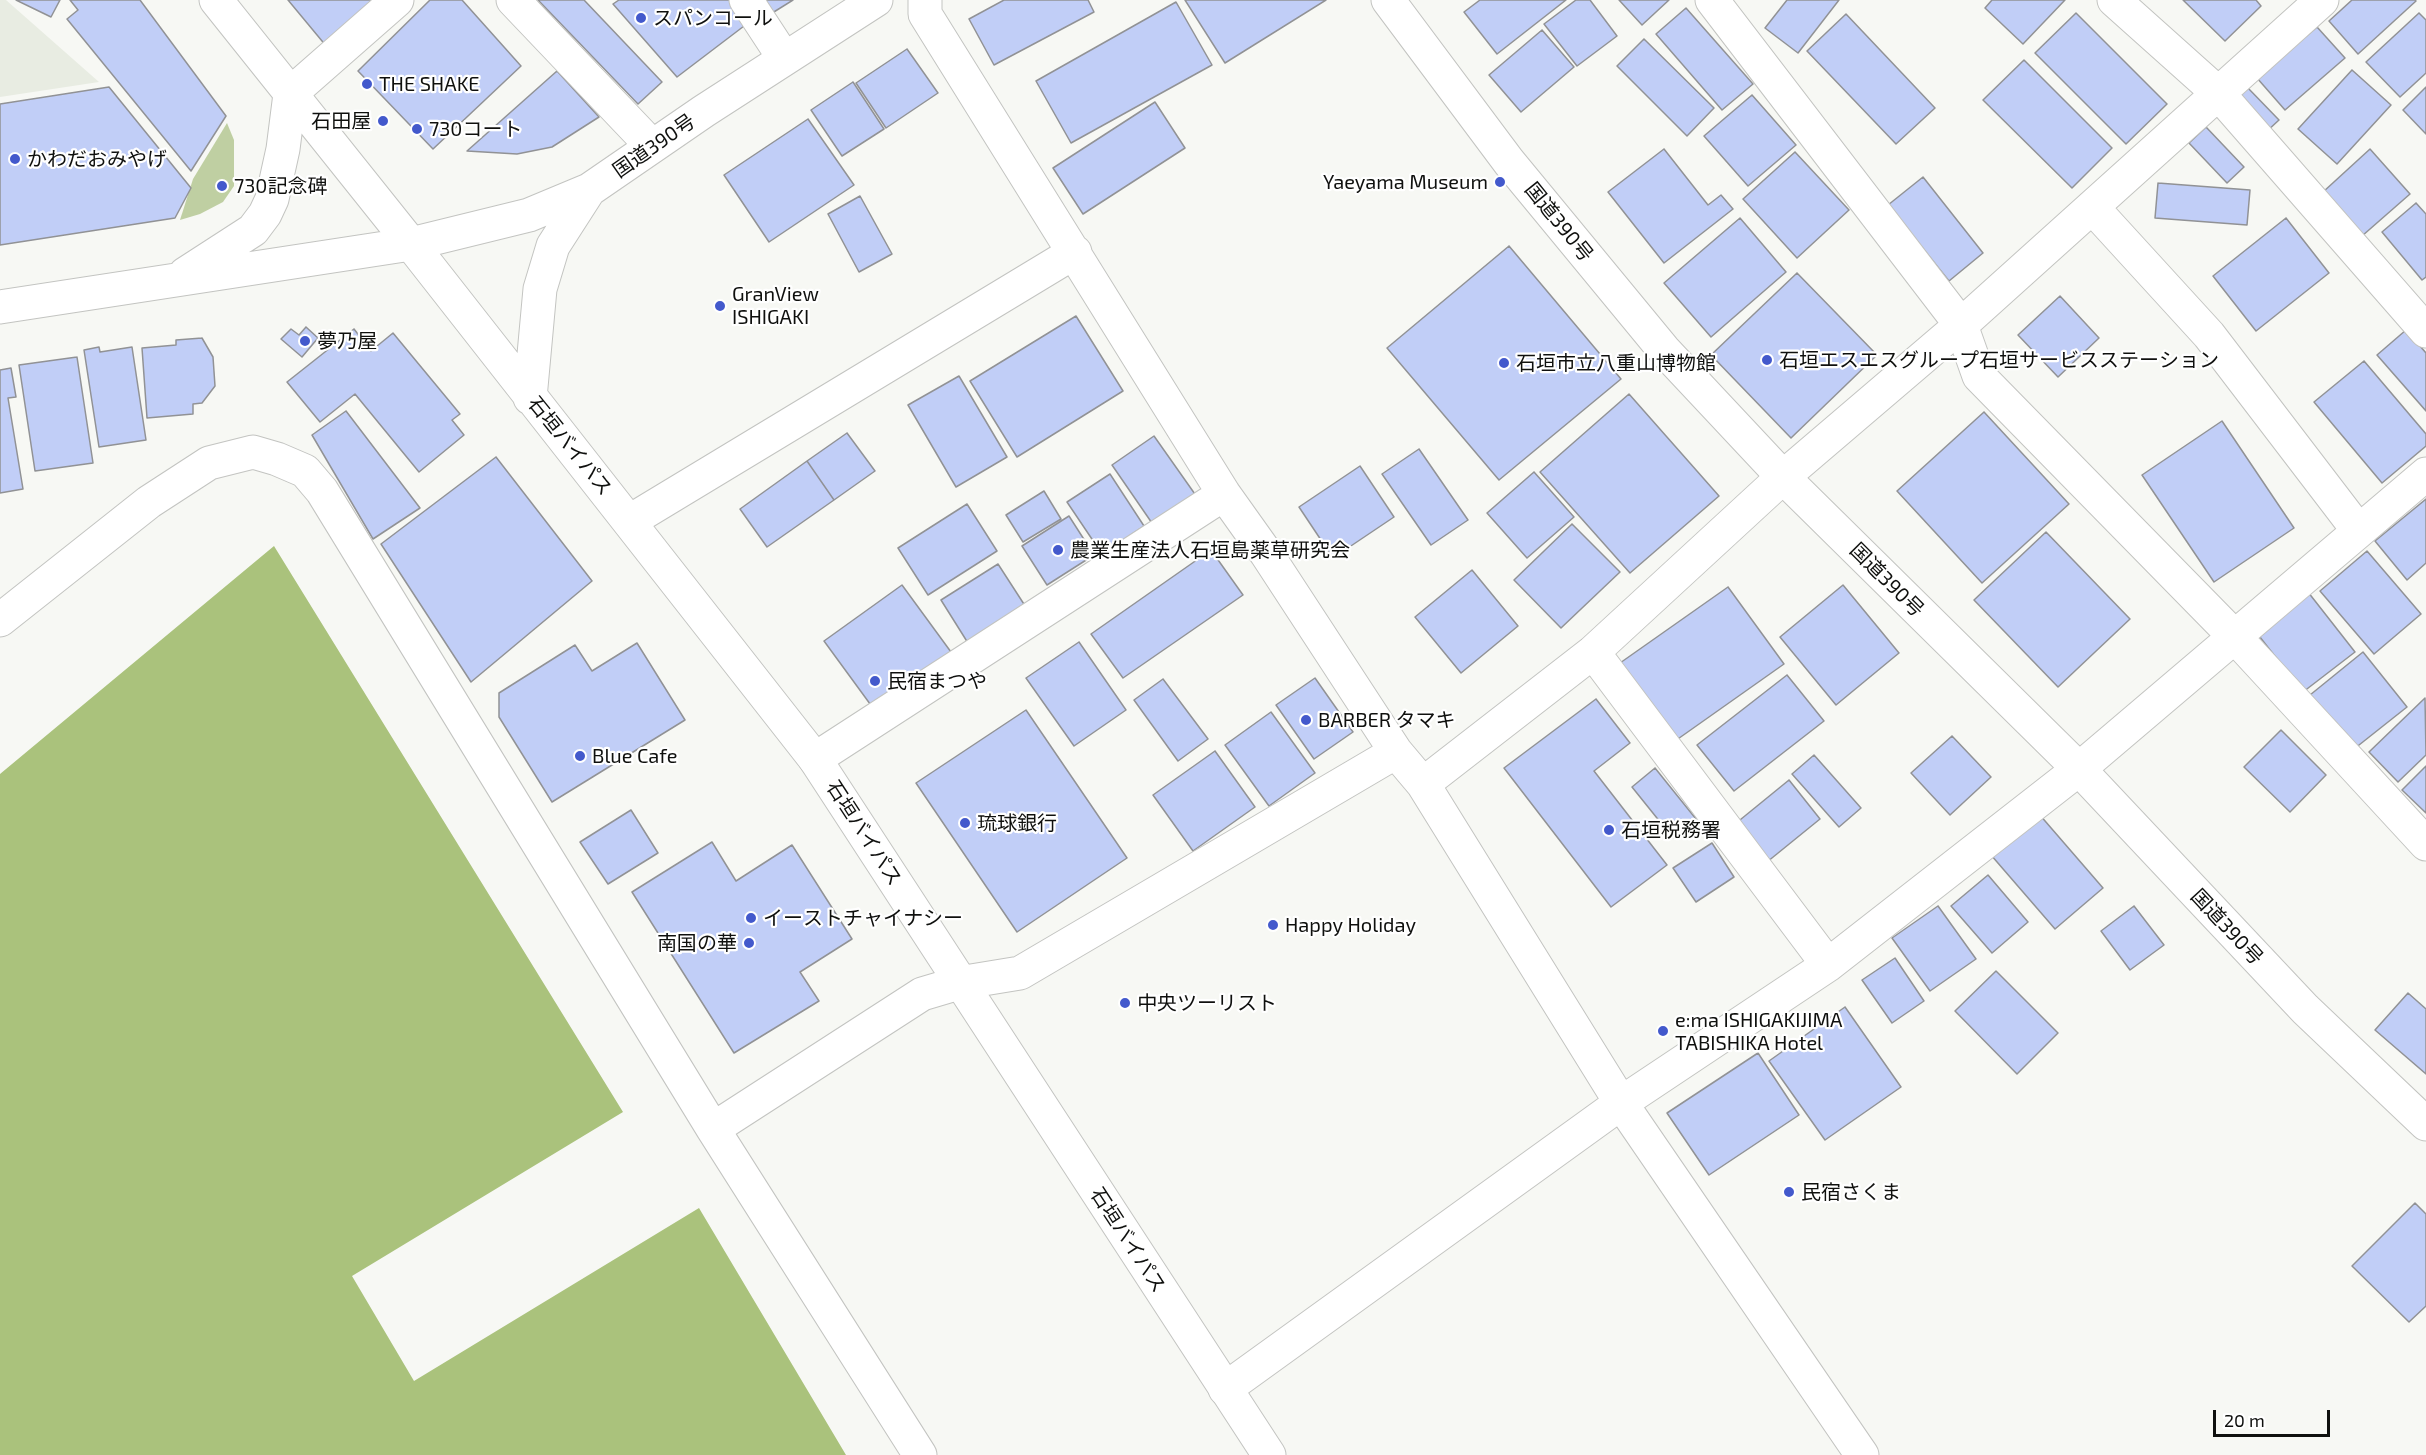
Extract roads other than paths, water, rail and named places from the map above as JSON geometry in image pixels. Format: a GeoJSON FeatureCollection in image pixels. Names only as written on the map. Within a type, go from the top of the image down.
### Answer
{"type":"FeatureCollection","features":[{"type":"Feature","properties":{"kind":"main road","name":"石垣バイパス"},"geometry":{"type":"LineString","coordinates":[[216,0],[630,521],[815,759],[1269,1455]]}},
{"type":"Feature","properties":{"kind":"main road"},"geometry":{"type":"LineString","coordinates":[[174,281],[254,230],[272,199],[283,149],[290,94],[397,0]]}},
{"type":"Feature","properties":{"kind":"main road"},"geometry":{"type":"LineString","coordinates":[[513,0],[652,146]]}},
{"type":"Feature","properties":{"kind":"main road"},"geometry":{"type":"LineString","coordinates":[[746,0],[784,58]]}},
{"type":"Feature","properties":{"kind":"main road","name":"国道390号"},"geometry":{"type":"LineString","coordinates":[[0,307],[411,244],[505,222],[589,190],[784,58],[876,0]]}},
{"type":"Feature","properties":{"kind":"main road"},"geometry":{"type":"LineString","coordinates":[[925,0],[925,14],[1224,494],[1266,553],[1396,752],[1423,784],[1621,1103],[1862,1455]]}},
{"type":"Feature","properties":{"kind":"main road","name":"国道390号"},"geometry":{"type":"LineString","coordinates":[[1388,0],[1509,162],[1656,341],[1783,477],[2079,769],[2305,1009],[2426,1124]]}},
{"type":"Feature","properties":{"kind":"main road"},"geometry":{"type":"LineString","coordinates":[[1712,0],[1961,326],[1979,375],[2235,638],[2426,844]]}},
{"type":"Feature","properties":{"kind":"main road"},"geometry":{"type":"LineString","coordinates":[[2114,0],[2218,93],[2426,331]]}},
{"type":"Feature","properties":{"kind":"main road"},"geometry":{"type":"LineString","coordinates":[[1423,784],[1593,652],[1783,477],[1961,326],[2322,0]]}},
{"type":"Feature","properties":{"kind":"main road"},"geometry":{"type":"LineString","coordinates":[[530,398],[540,289],[553,246],[589,190]]}},
{"type":"Feature","properties":{"kind":"main road"},"geometry":{"type":"LineString","coordinates":[[2092,207],[2209,334],[2358,530]]}},
{"type":"Feature","properties":{"kind":"main road"},"geometry":{"type":"LineString","coordinates":[[630,521],[1075,252]]}},
{"type":"Feature","properties":{"kind":"main road"},"geometry":{"type":"LineString","coordinates":[[0,620],[149,502],[209,463],[253,452],[305,471],[322,490],[713,1130],[920,1455]]}},
{"type":"Feature","properties":{"kind":"main road"},"geometry":{"type":"LineString","coordinates":[[1225,1389],[1621,1103],[1828,965],[2079,769],[2426,474]]}},
{"type":"Feature","properties":{"kind":"main road"},"geometry":{"type":"LineString","coordinates":[[815,759],[1224,494]]}},
{"type":"Feature","properties":{"kind":"main road"},"geometry":{"type":"LineString","coordinates":[[1593,652],[1828,965]]}},
{"type":"Feature","properties":{"kind":"main road"},"geometry":{"type":"LineString","coordinates":[[713,1130],[922,994],[959,982],[1020,973],[1396,752]]}},
{"type":"Feature","properties":{"kind":"place","name":"スパンコール"},"geometry":{"type":"Point","coordinates":[641,18]}},
{"type":"Feature","properties":{"kind":"place","name":"THE SHAKE"},"geometry":{"type":"Point","coordinates":[367,84]}},
{"type":"Feature","properties":{"kind":"place","name":"石田屋"},"geometry":{"type":"Point","coordinates":[383,121]}},
{"type":"Feature","properties":{"kind":"place","name":"730コート"},"geometry":{"type":"Point","coordinates":[417,129]}},
{"type":"Feature","properties":{"kind":"place","name":"かわだおみやげ"},"geometry":{"type":"Point","coordinates":[15,159]}},
{"type":"Feature","properties":{"kind":"place","name":"Yaeyama Museum"},"geometry":{"type":"Point","coordinates":[1500,182]}},
{"type":"Feature","properties":{"kind":"place","name":"730記念碑"},"geometry":{"type":"Point","coordinates":[222,186]}},
{"type":"Feature","properties":{"kind":"place","name":"GranView ISHIGAKI"},"geometry":{"type":"Point","coordinates":[720,306]}},
{"type":"Feature","properties":{"kind":"place","name":"夢乃屋"},"geometry":{"type":"Point","coordinates":[305,341]}},
{"type":"Feature","properties":{"kind":"place","name":"石垣エスエスグループ石垣サービスステーション"},"geometry":{"type":"Point","coordinates":[1767,360]}},
{"type":"Feature","properties":{"kind":"place","name":"石垣市立八重山博物館"},"geometry":{"type":"Point","coordinates":[1504,363]}},
{"type":"Feature","properties":{"kind":"place","name":"農業生産法人石垣島薬草研究会"},"geometry":{"type":"Point","coordinates":[1058,550]}},
{"type":"Feature","properties":{"kind":"place","name":"民宿まつや"},"geometry":{"type":"Point","coordinates":[875,681]}},
{"type":"Feature","properties":{"kind":"place","name":"BARBER タマキ"},"geometry":{"type":"Point","coordinates":[1306,720]}},
{"type":"Feature","properties":{"kind":"place","name":"Blue Cafe"},"geometry":{"type":"Point","coordinates":[580,756]}},
{"type":"Feature","properties":{"kind":"place","name":"琉球銀行"},"geometry":{"type":"Point","coordinates":[965,823]}},
{"type":"Feature","properties":{"kind":"place","name":"石垣税務署"},"geometry":{"type":"Point","coordinates":[1609,830]}},
{"type":"Feature","properties":{"kind":"place","name":"イーストチャイナシー"},"geometry":{"type":"Point","coordinates":[751,918]}},
{"type":"Feature","properties":{"kind":"place","name":"Happy Holiday"},"geometry":{"type":"Point","coordinates":[1273,925]}},
{"type":"Feature","properties":{"kind":"place","name":"南国の華"},"geometry":{"type":"Point","coordinates":[749,943]}},
{"type":"Feature","properties":{"kind":"place","name":"中央ツーリスト"},"geometry":{"type":"Point","coordinates":[1125,1003]}},
{"type":"Feature","properties":{"kind":"place","name":"e:ma ISHIGAKIJIMA TABISHIKA Hotel"},"geometry":{"type":"Point","coordinates":[1663,1031]}},
{"type":"Feature","properties":{"kind":"place","name":"民宿さくま"},"geometry":{"type":"Point","coordinates":[1789,1192]}}]}
